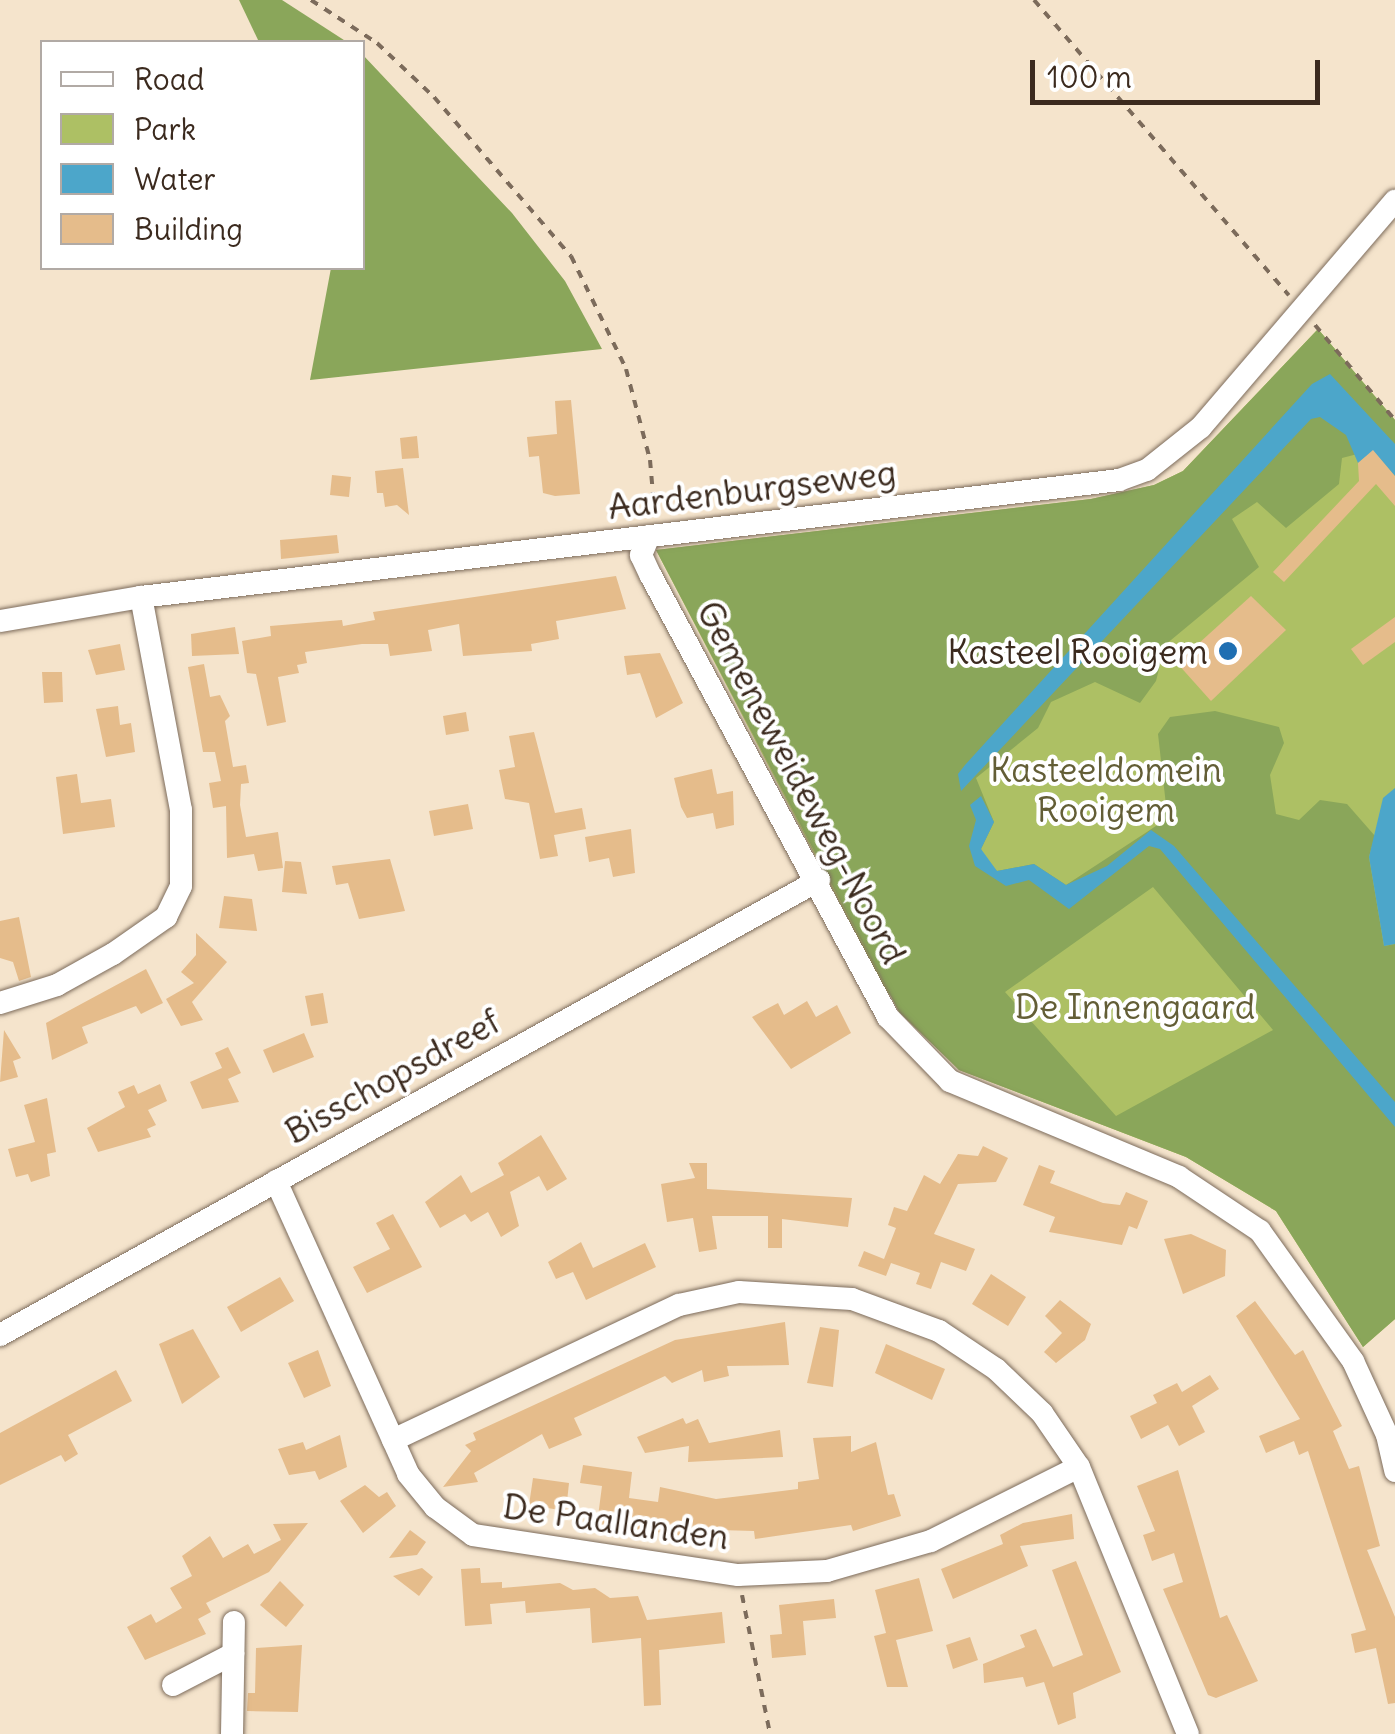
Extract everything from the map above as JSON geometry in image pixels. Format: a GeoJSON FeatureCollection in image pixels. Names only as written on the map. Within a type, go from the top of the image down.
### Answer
{"type":"FeatureCollection","features":[{"type":"Feature","properties":{"kind":"street","name":"Aardenburgseweg"},"geometry":{"type":"LineString","coordinates":[[0,621],[142,597],[1133,475],[1201,427],[1395,202]]}},
{"type":"Feature","properties":{"kind":"street","name":"Gemeneweideweg-Noord"},"geometry":{"type":"LineString","coordinates":[[649,536],[641,555],[651,576],[819,880],[888,1018],[950,1081],[1179,1177],[1260,1231],[1352,1361],[1377,1410],[1395,1471]]}},
{"type":"Feature","properties":{"kind":"street"},"geometry":{"type":"LineString","coordinates":[[0,1003],[58,985],[112,954],[166,917],[180,886],[181,810],[142,597]]}},
{"type":"Feature","properties":{"kind":"street","name":"Bisschopsdreef"},"geometry":{"type":"LineString","coordinates":[[0,1335],[819,880]]}},
{"type":"Feature","properties":{"kind":"street","name":"De Paallanden"},"geometry":{"type":"LineString","coordinates":[[276,1181],[393,1440],[435,1507],[473,1535],[738,1575],[827,1571],[931,1541],[1079,1467]]}},
{"type":"Feature","properties":{"kind":"street"},"geometry":{"type":"LineString","coordinates":[[393,1440],[679,1305],[739,1292],[795,1291],[852,1300],[939,1331],[996,1369],[1042,1413],[1079,1467],[1188,1734]]}},
{"type":"Feature","properties":{"kind":"street"},"geometry":{"type":"LineString","coordinates":[[232,1734],[234,1622]]}},
{"type":"Feature","properties":{"kind":"street"},"geometry":{"type":"LineString","coordinates":[[173,1685],[234,1654]]}},
{"type":"Feature","properties":{"kind":"path"},"geometry":{"type":"LineString","coordinates":[[311,0],[378,43],[434,97],[571,256],[602,309],[636,403],[653,488],[656,522],[649,536]]}},
{"type":"Feature","properties":{"kind":"path"},"geometry":{"type":"LineString","coordinates":[[1034,0],[1395,420]]}},
{"type":"Feature","properties":{"kind":"path"},"geometry":{"type":"LineString","coordinates":[[738,1575],[770,1734]]}},
{"type":"Feature","properties":{"kind":"green space"},"geometry":{"type":"Polygon","coordinates":[[[239,0],[282,0],[344,40],[258,40],[239,0]]]}},
{"type":"Feature","properties":{"kind":"green space"},"geometry":{"type":"Polygon","coordinates":[[[365,57],[512,213],[565,281],[602,349],[310,380],[331,270],[365,270],[365,57]]]}},
{"type":"Feature","properties":{"kind":"green space","name":"Kasteeldomein Rooigem"},"geometry":{"type":"Polygon","coordinates":[[[1318,329],[1395,420],[1395,1319],[1363,1347],[1276,1211],[1186,1157],[959,1070],[885,990],[656,550],[1091,499],[1154,485],[1183,471],[1318,329]]]}},
{"type":"Feature","properties":{"kind":"green space","name":"Kasteeldomein Rooigem"},"geometry":{"type":"Polygon","coordinates":[[[1318,329],[1395,420],[1395,477],[1373,450],[1342,458],[1339,484],[1286,528],[1257,502],[1232,519],[1259,567],[1165,645],[1156,681],[1140,703],[1095,682],[1051,702],[1038,728],[976,778],[994,822],[981,849],[986,862],[997,871],[1034,864],[1066,885],[1159,824],[1166,805],[1158,734],[1170,717],[1215,711],[1279,727],[1284,743],[1270,775],[1276,814],[1299,820],[1320,800],[1347,804],[1375,836],[1369,857],[1384,946],[1395,944],[1395,1319],[1363,1347],[1276,1211],[1186,1157],[959,1070],[899,1012],[656,550],[1091,499],[1154,485],[1183,471],[1318,329]],[[1153,887],[1005,992],[1116,1116],[1273,1030],[1153,887]]]}},
{"type":"Feature","properties":{"kind":"water"},"geometry":{"type":"Polygon","coordinates":[[[1330,374],[1395,444],[1395,476],[1373,451],[1358,463],[1346,435],[1320,417],[1311,419],[961,791],[958,774],[965,765],[1312,384],[1330,374]]]}},
{"type":"Feature","properties":{"kind":"water"},"geometry":{"type":"Polygon","coordinates":[[[1395,788],[1395,944],[1384,946],[1369,857],[1383,798],[1395,788]]]}},
{"type":"Feature","properties":{"kind":"water"},"geometry":{"type":"Polygon","coordinates":[[[981,796],[994,822],[981,849],[997,871],[1034,864],[1066,885],[1107,866],[1151,830],[1174,846],[1395,1102],[1395,1127],[1160,849],[1149,846],[1069,909],[1029,880],[1006,886],[975,866],[969,846],[976,820],[970,805],[981,796]]]}},
{"type":"Feature","properties":{"kind":"building"},"geometry":{"type":"Polygon","coordinates":[[[571,400],[580,494],[555,496],[543,493],[539,456],[529,457],[527,437],[557,434],[555,401],[571,400]]]}},
{"type":"Feature","properties":{"kind":"building"},"geometry":{"type":"Polygon","coordinates":[[[417,436],[419,458],[402,459],[400,438],[417,436]]]}},
{"type":"Feature","properties":{"kind":"building"},"geometry":{"type":"Polygon","coordinates":[[[1373,450],[1395,476],[1395,506],[1376,484],[1284,582],[1273,572],[1359,481],[1358,463],[1373,450]]]}},
{"type":"Feature","properties":{"kind":"building"},"geometry":{"type":"Polygon","coordinates":[[[403,468],[409,515],[397,505],[385,507],[383,493],[377,493],[375,471],[403,468]]]}},
{"type":"Feature","properties":{"kind":"building"},"geometry":{"type":"Polygon","coordinates":[[[332,475],[351,477],[349,497],[330,495],[332,475]]]}},
{"type":"Feature","properties":{"kind":"building"},"geometry":{"type":"Polygon","coordinates":[[[337,535],[339,553],[281,559],[280,540],[337,535]]]}},
{"type":"Feature","properties":{"kind":"building"},"geometry":{"type":"Polygon","coordinates":[[[616,576],[626,609],[556,621],[559,639],[531,644],[532,651],[463,656],[459,624],[428,630],[432,651],[390,656],[388,644],[362,644],[305,652],[307,663],[297,665],[299,673],[278,677],[286,722],[267,726],[256,674],[247,673],[242,641],[271,636],[270,626],[342,620],[343,626],[375,620],[373,612],[616,576]]]}},
{"type":"Feature","properties":{"kind":"building","name":"Kasteel Rooigem"},"geometry":{"type":"Polygon","coordinates":[[[1251,596],[1286,630],[1211,701],[1177,663],[1251,596]]]}},
{"type":"Feature","properties":{"kind":"building"},"geometry":{"type":"Polygon","coordinates":[[[1395,617],[1395,642],[1363,665],[1351,649],[1395,617]]]}},
{"type":"Feature","properties":{"kind":"building"},"geometry":{"type":"Polygon","coordinates":[[[235,627],[239,654],[192,656],[191,634],[235,627]]]}},
{"type":"Feature","properties":{"kind":"building"},"geometry":{"type":"Polygon","coordinates":[[[120,644],[125,670],[96,675],[88,650],[120,644]]]}},
{"type":"Feature","properties":{"kind":"building"},"geometry":{"type":"Polygon","coordinates":[[[660,653],[683,703],[656,718],[640,673],[627,675],[624,656],[660,653]]]}},
{"type":"Feature","properties":{"kind":"building"},"geometry":{"type":"Polygon","coordinates":[[[204,664],[210,697],[220,695],[230,716],[225,721],[233,767],[246,765],[249,783],[241,784],[240,805],[246,837],[278,832],[283,868],[258,871],[254,854],[227,858],[226,806],[213,808],[209,783],[221,781],[215,752],[203,752],[188,667],[204,664]]]}},
{"type":"Feature","properties":{"kind":"building"},"geometry":{"type":"Polygon","coordinates":[[[42,672],[62,672],[63,702],[44,703],[42,672]]]}},
{"type":"Feature","properties":{"kind":"building"},"geometry":{"type":"Polygon","coordinates":[[[118,706],[120,725],[131,723],[135,752],[106,757],[96,709],[118,706]]]}},
{"type":"Feature","properties":{"kind":"building"},"geometry":{"type":"Polygon","coordinates":[[[466,712],[469,731],[446,735],[443,716],[466,712]]]}},
{"type":"Feature","properties":{"kind":"building"},"geometry":{"type":"Polygon","coordinates":[[[534,732],[555,813],[582,808],[586,829],[554,835],[558,856],[540,859],[529,803],[505,799],[499,770],[515,767],[509,736],[534,732]]]}},
{"type":"Feature","properties":{"kind":"building"},"geometry":{"type":"Polygon","coordinates":[[[712,769],[717,794],[733,791],[734,825],[716,829],[713,813],[687,818],[681,807],[674,778],[712,769]]]}},
{"type":"Feature","properties":{"kind":"building"},"geometry":{"type":"Polygon","coordinates":[[[77,774],[81,803],[111,799],[115,827],[63,834],[56,777],[77,774]]]}},
{"type":"Feature","properties":{"kind":"building"},"geometry":{"type":"Polygon","coordinates":[[[468,804],[473,829],[434,836],[429,811],[468,804]]]}},
{"type":"Feature","properties":{"kind":"building"},"geometry":{"type":"Polygon","coordinates":[[[631,829],[635,873],[613,877],[609,858],[589,862],[585,837],[631,829]]]}},
{"type":"Feature","properties":{"kind":"building"},"geometry":{"type":"Polygon","coordinates":[[[390,859],[405,911],[359,919],[348,883],[336,885],[332,866],[390,859]]]}},
{"type":"Feature","properties":{"kind":"building"},"geometry":{"type":"Polygon","coordinates":[[[285,861],[301,862],[307,894],[282,892],[285,861]]]}},
{"type":"Feature","properties":{"kind":"building"},"geometry":{"type":"Polygon","coordinates":[[[224,896],[252,899],[257,931],[219,928],[224,896]]]}},
{"type":"Feature","properties":{"kind":"building"},"geometry":{"type":"Polygon","coordinates":[[[19,917],[31,977],[19,981],[13,962],[0,958],[0,921],[19,917]]]}},
{"type":"Feature","properties":{"kind":"building"},"geometry":{"type":"Polygon","coordinates":[[[196,933],[227,962],[192,1002],[203,1020],[181,1026],[166,999],[194,983],[181,972],[196,955],[196,933]]]}},
{"type":"Feature","properties":{"kind":"building"},"geometry":{"type":"Polygon","coordinates":[[[146,969],[163,1003],[141,1014],[136,1006],[82,1027],[88,1043],[52,1060],[46,1023],[146,969]]]}},
{"type":"Feature","properties":{"kind":"building"},"geometry":{"type":"Polygon","coordinates":[[[323,993],[328,1023],[311,1026],[305,996],[323,993]]]}},
{"type":"Feature","properties":{"kind":"building"},"geometry":{"type":"Polygon","coordinates":[[[807,1001],[816,1017],[837,1005],[851,1033],[791,1069],[752,1017],[778,1003],[784,1015],[807,1001]]]}},
{"type":"Feature","properties":{"kind":"building"},"geometry":{"type":"Polygon","coordinates":[[[4,1030],[21,1058],[13,1061],[18,1077],[0,1082],[4,1030]]]}},
{"type":"Feature","properties":{"kind":"building"},"geometry":{"type":"Polygon","coordinates":[[[304,1033],[314,1057],[273,1073],[263,1050],[304,1033]]]}},
{"type":"Feature","properties":{"kind":"building"},"geometry":{"type":"Polygon","coordinates":[[[228,1047],[241,1073],[228,1079],[239,1102],[202,1109],[190,1082],[222,1068],[215,1053],[228,1047]]]}},
{"type":"Feature","properties":{"kind":"building"},"geometry":{"type":"Polygon","coordinates":[[[160,1084],[167,1101],[148,1110],[156,1125],[147,1129],[151,1137],[98,1152],[87,1128],[125,1107],[118,1092],[134,1085],[138,1094],[160,1084]]]}},
{"type":"Feature","properties":{"kind":"building"},"geometry":{"type":"Polygon","coordinates":[[[47,1098],[56,1152],[47,1154],[50,1176],[31,1182],[28,1174],[16,1177],[8,1149],[35,1142],[24,1105],[47,1098]]]}},
{"type":"Feature","properties":{"kind":"building"},"geometry":{"type":"Polygon","coordinates":[[[541,1135],[567,1179],[547,1191],[539,1176],[510,1192],[519,1226],[501,1237],[488,1212],[471,1222],[465,1214],[440,1228],[425,1202],[461,1175],[471,1193],[504,1175],[498,1163],[541,1135]]]}},
{"type":"Feature","properties":{"kind":"building"},"geometry":{"type":"Polygon","coordinates":[[[983,1146],[1008,1158],[996,1182],[958,1184],[934,1234],[975,1249],[966,1271],[941,1262],[931,1289],[916,1284],[920,1273],[891,1263],[886,1276],[858,1266],[864,1251],[884,1259],[896,1228],[888,1225],[894,1207],[907,1211],[924,1175],[940,1184],[958,1154],[978,1156],[983,1146]]]}},
{"type":"Feature","properties":{"kind":"building"},"geometry":{"type":"Polygon","coordinates":[[[689,1163],[707,1163],[707,1189],[852,1198],[848,1227],[782,1219],[782,1248],[768,1248],[768,1216],[712,1216],[717,1249],[699,1252],[693,1218],[667,1222],[661,1184],[695,1178],[689,1163]]]}},
{"type":"Feature","properties":{"kind":"building"},"geometry":{"type":"Polygon","coordinates":[[[1039,1165],[1055,1171],[1050,1183],[1103,1203],[1120,1205],[1126,1192],[1148,1201],[1137,1229],[1129,1226],[1122,1245],[1049,1232],[1055,1217],[1023,1205],[1039,1165]]]}},
{"type":"Feature","properties":{"kind":"building"},"geometry":{"type":"Polygon","coordinates":[[[393,1214],[422,1267],[367,1293],[353,1267],[390,1249],[376,1223],[393,1214]]]}},
{"type":"Feature","properties":{"kind":"building"},"geometry":{"type":"Polygon","coordinates":[[[1191,1234],[1226,1250],[1225,1276],[1183,1294],[1164,1239],[1191,1234]]]}},
{"type":"Feature","properties":{"kind":"building"},"geometry":{"type":"Polygon","coordinates":[[[581,1242],[593,1268],[645,1243],[656,1267],[586,1300],[573,1272],[556,1279],[548,1262],[581,1242]]]}},
{"type":"Feature","properties":{"kind":"building"},"geometry":{"type":"Polygon","coordinates":[[[991,1274],[1026,1297],[1008,1326],[972,1304],[991,1274]]]}},
{"type":"Feature","properties":{"kind":"building"},"geometry":{"type":"Polygon","coordinates":[[[280,1277],[294,1301],[241,1332],[227,1307],[280,1277]]]}},
{"type":"Feature","properties":{"kind":"building"},"geometry":{"type":"Polygon","coordinates":[[[1060,1300],[1091,1324],[1085,1340],[1056,1363],[1044,1352],[1062,1333],[1045,1316],[1060,1300]]]}},
{"type":"Feature","properties":{"kind":"building"},"geometry":{"type":"Polygon","coordinates":[[[1255,1301],[1295,1355],[1303,1350],[1342,1426],[1333,1431],[1349,1469],[1359,1466],[1380,1546],[1367,1550],[1395,1617],[1395,1703],[1388,1704],[1376,1648],[1355,1653],[1351,1634],[1366,1630],[1308,1451],[1299,1455],[1294,1441],[1266,1453],[1259,1436],[1300,1419],[1236,1316],[1255,1301]]]}},
{"type":"Feature","properties":{"kind":"building"},"geometry":{"type":"Polygon","coordinates":[[[785,1322],[789,1365],[727,1366],[729,1376],[704,1382],[702,1370],[672,1383],[665,1376],[574,1418],[582,1435],[549,1449],[542,1434],[474,1473],[478,1482],[443,1487],[471,1451],[465,1445],[476,1440],[473,1433],[675,1340],[785,1322]]]}},
{"type":"Feature","properties":{"kind":"building"},"geometry":{"type":"Polygon","coordinates":[[[820,1327],[839,1330],[833,1387],[807,1383],[820,1327]]]}},
{"type":"Feature","properties":{"kind":"building"},"geometry":{"type":"Polygon","coordinates":[[[193,1329],[220,1377],[182,1404],[159,1344],[193,1329]]]}},
{"type":"Feature","properties":{"kind":"building"},"geometry":{"type":"Polygon","coordinates":[[[886,1344],[945,1369],[932,1400],[875,1373],[886,1344]]]}},
{"type":"Feature","properties":{"kind":"building"},"geometry":{"type":"Polygon","coordinates":[[[318,1350],[331,1386],[304,1398],[288,1363],[318,1350]]]}},
{"type":"Feature","properties":{"kind":"building"},"geometry":{"type":"Polygon","coordinates":[[[116,1370],[132,1401],[68,1435],[78,1454],[65,1462],[61,1455],[0,1485],[0,1433],[116,1370]]]}},
{"type":"Feature","properties":{"kind":"building"},"geometry":{"type":"Polygon","coordinates":[[[1210,1375],[1219,1389],[1192,1406],[1205,1432],[1179,1446],[1168,1425],[1141,1439],[1130,1416],[1157,1403],[1153,1395],[1177,1383],[1182,1392],[1210,1375]]]}},
{"type":"Feature","properties":{"kind":"building"},"geometry":{"type":"Polygon","coordinates":[[[683,1418],[686,1424],[698,1419],[709,1443],[780,1430],[783,1457],[688,1462],[689,1446],[645,1453],[637,1437],[683,1418]]]}},
{"type":"Feature","properties":{"kind":"building"},"geometry":{"type":"Polygon","coordinates":[[[340,1435],[347,1467],[319,1480],[315,1471],[289,1475],[278,1449],[303,1442],[306,1450],[340,1435]]]}},
{"type":"Feature","properties":{"kind":"building"},"geometry":{"type":"Polygon","coordinates":[[[851,1436],[851,1452],[876,1442],[888,1495],[894,1494],[901,1516],[853,1531],[851,1525],[755,1539],[754,1531],[684,1529],[679,1535],[597,1524],[602,1486],[580,1483],[583,1465],[632,1472],[629,1498],[658,1502],[660,1487],[716,1499],[798,1489],[798,1482],[819,1479],[813,1438],[851,1436]]]}},
{"type":"Feature","properties":{"kind":"building"},"geometry":{"type":"Polygon","coordinates":[[[1178,1470],[1220,1618],[1227,1615],[1258,1681],[1216,1698],[1208,1695],[1163,1589],[1183,1582],[1174,1553],[1152,1561],[1143,1535],[1155,1531],[1137,1486],[1178,1470]]]}},
{"type":"Feature","properties":{"kind":"building"},"geometry":{"type":"Polygon","coordinates":[[[533,1478],[569,1483],[566,1511],[529,1505],[533,1478]]]}},
{"type":"Feature","properties":{"kind":"building"},"geometry":{"type":"Polygon","coordinates":[[[365,1485],[379,1497],[387,1492],[396,1506],[363,1533],[340,1501],[365,1485]]]}},
{"type":"Feature","properties":{"kind":"building"},"geometry":{"type":"Polygon","coordinates":[[[1072,1514],[1074,1539],[1020,1546],[1028,1566],[953,1599],[941,1569],[1003,1544],[1000,1535],[1023,1523],[1072,1514]]]}},
{"type":"Feature","properties":{"kind":"building"},"geometry":{"type":"Polygon","coordinates":[[[308,1523],[269,1572],[206,1603],[211,1612],[198,1619],[206,1634],[145,1660],[127,1627],[151,1614],[156,1623],[182,1608],[170,1588],[192,1576],[182,1556],[210,1536],[223,1558],[248,1544],[254,1554],[281,1540],[273,1524],[308,1523]]]}},
{"type":"Feature","properties":{"kind":"building"},"geometry":{"type":"Polygon","coordinates":[[[410,1530],[426,1542],[417,1555],[389,1558],[410,1530]]]}},
{"type":"Feature","properties":{"kind":"building"},"geometry":{"type":"Polygon","coordinates":[[[1076,1561],[1121,1672],[1073,1693],[1076,1718],[1058,1725],[1044,1682],[1026,1687],[1023,1677],[984,1683],[983,1664],[1025,1647],[1020,1635],[1036,1629],[1053,1667],[1083,1655],[1052,1570],[1076,1561]]]}},
{"type":"Feature","properties":{"kind":"building"},"geometry":{"type":"Polygon","coordinates":[[[422,1568],[433,1577],[419,1596],[393,1576],[422,1568]]]}},
{"type":"Feature","properties":{"kind":"building"},"geometry":{"type":"Polygon","coordinates":[[[480,1568],[481,1583],[502,1582],[502,1588],[560,1583],[573,1590],[595,1588],[610,1598],[638,1596],[647,1620],[722,1612],[725,1643],[659,1650],[661,1705],[644,1706],[641,1638],[592,1643],[590,1608],[526,1613],[525,1601],[490,1604],[492,1624],[465,1626],[461,1569],[480,1568]]]}},
{"type":"Feature","properties":{"kind":"building"},"geometry":{"type":"Polygon","coordinates":[[[919,1578],[933,1631],[896,1640],[908,1687],[887,1687],[874,1636],[886,1633],[875,1590],[919,1578]]]}},
{"type":"Feature","properties":{"kind":"building"},"geometry":{"type":"Polygon","coordinates":[[[280,1581],[304,1605],[286,1627],[260,1605],[280,1581]]]}},
{"type":"Feature","properties":{"kind":"building"},"geometry":{"type":"Polygon","coordinates":[[[834,1599],[836,1618],[803,1621],[806,1655],[772,1658],[770,1635],[782,1634],[779,1605],[834,1599]]]}},
{"type":"Feature","properties":{"kind":"building"},"geometry":{"type":"Polygon","coordinates":[[[970,1637],[978,1660],[953,1669],[946,1645],[970,1637]]]}},
{"type":"Feature","properties":{"kind":"building"},"geometry":{"type":"Polygon","coordinates":[[[302,1645],[298,1712],[247,1711],[248,1693],[255,1693],[256,1648],[302,1645]]]}},
{"type":"Feature","properties":{"kind":"place","name":"Kasteel Rooigem"},"geometry":{"type":"Point","coordinates":[1228,651]}},
{"type":"Feature","properties":{"kind":"park label","name":"De Innengaard"},"geometry":{"type":"Point","coordinates":[1135,1006]}}]}
